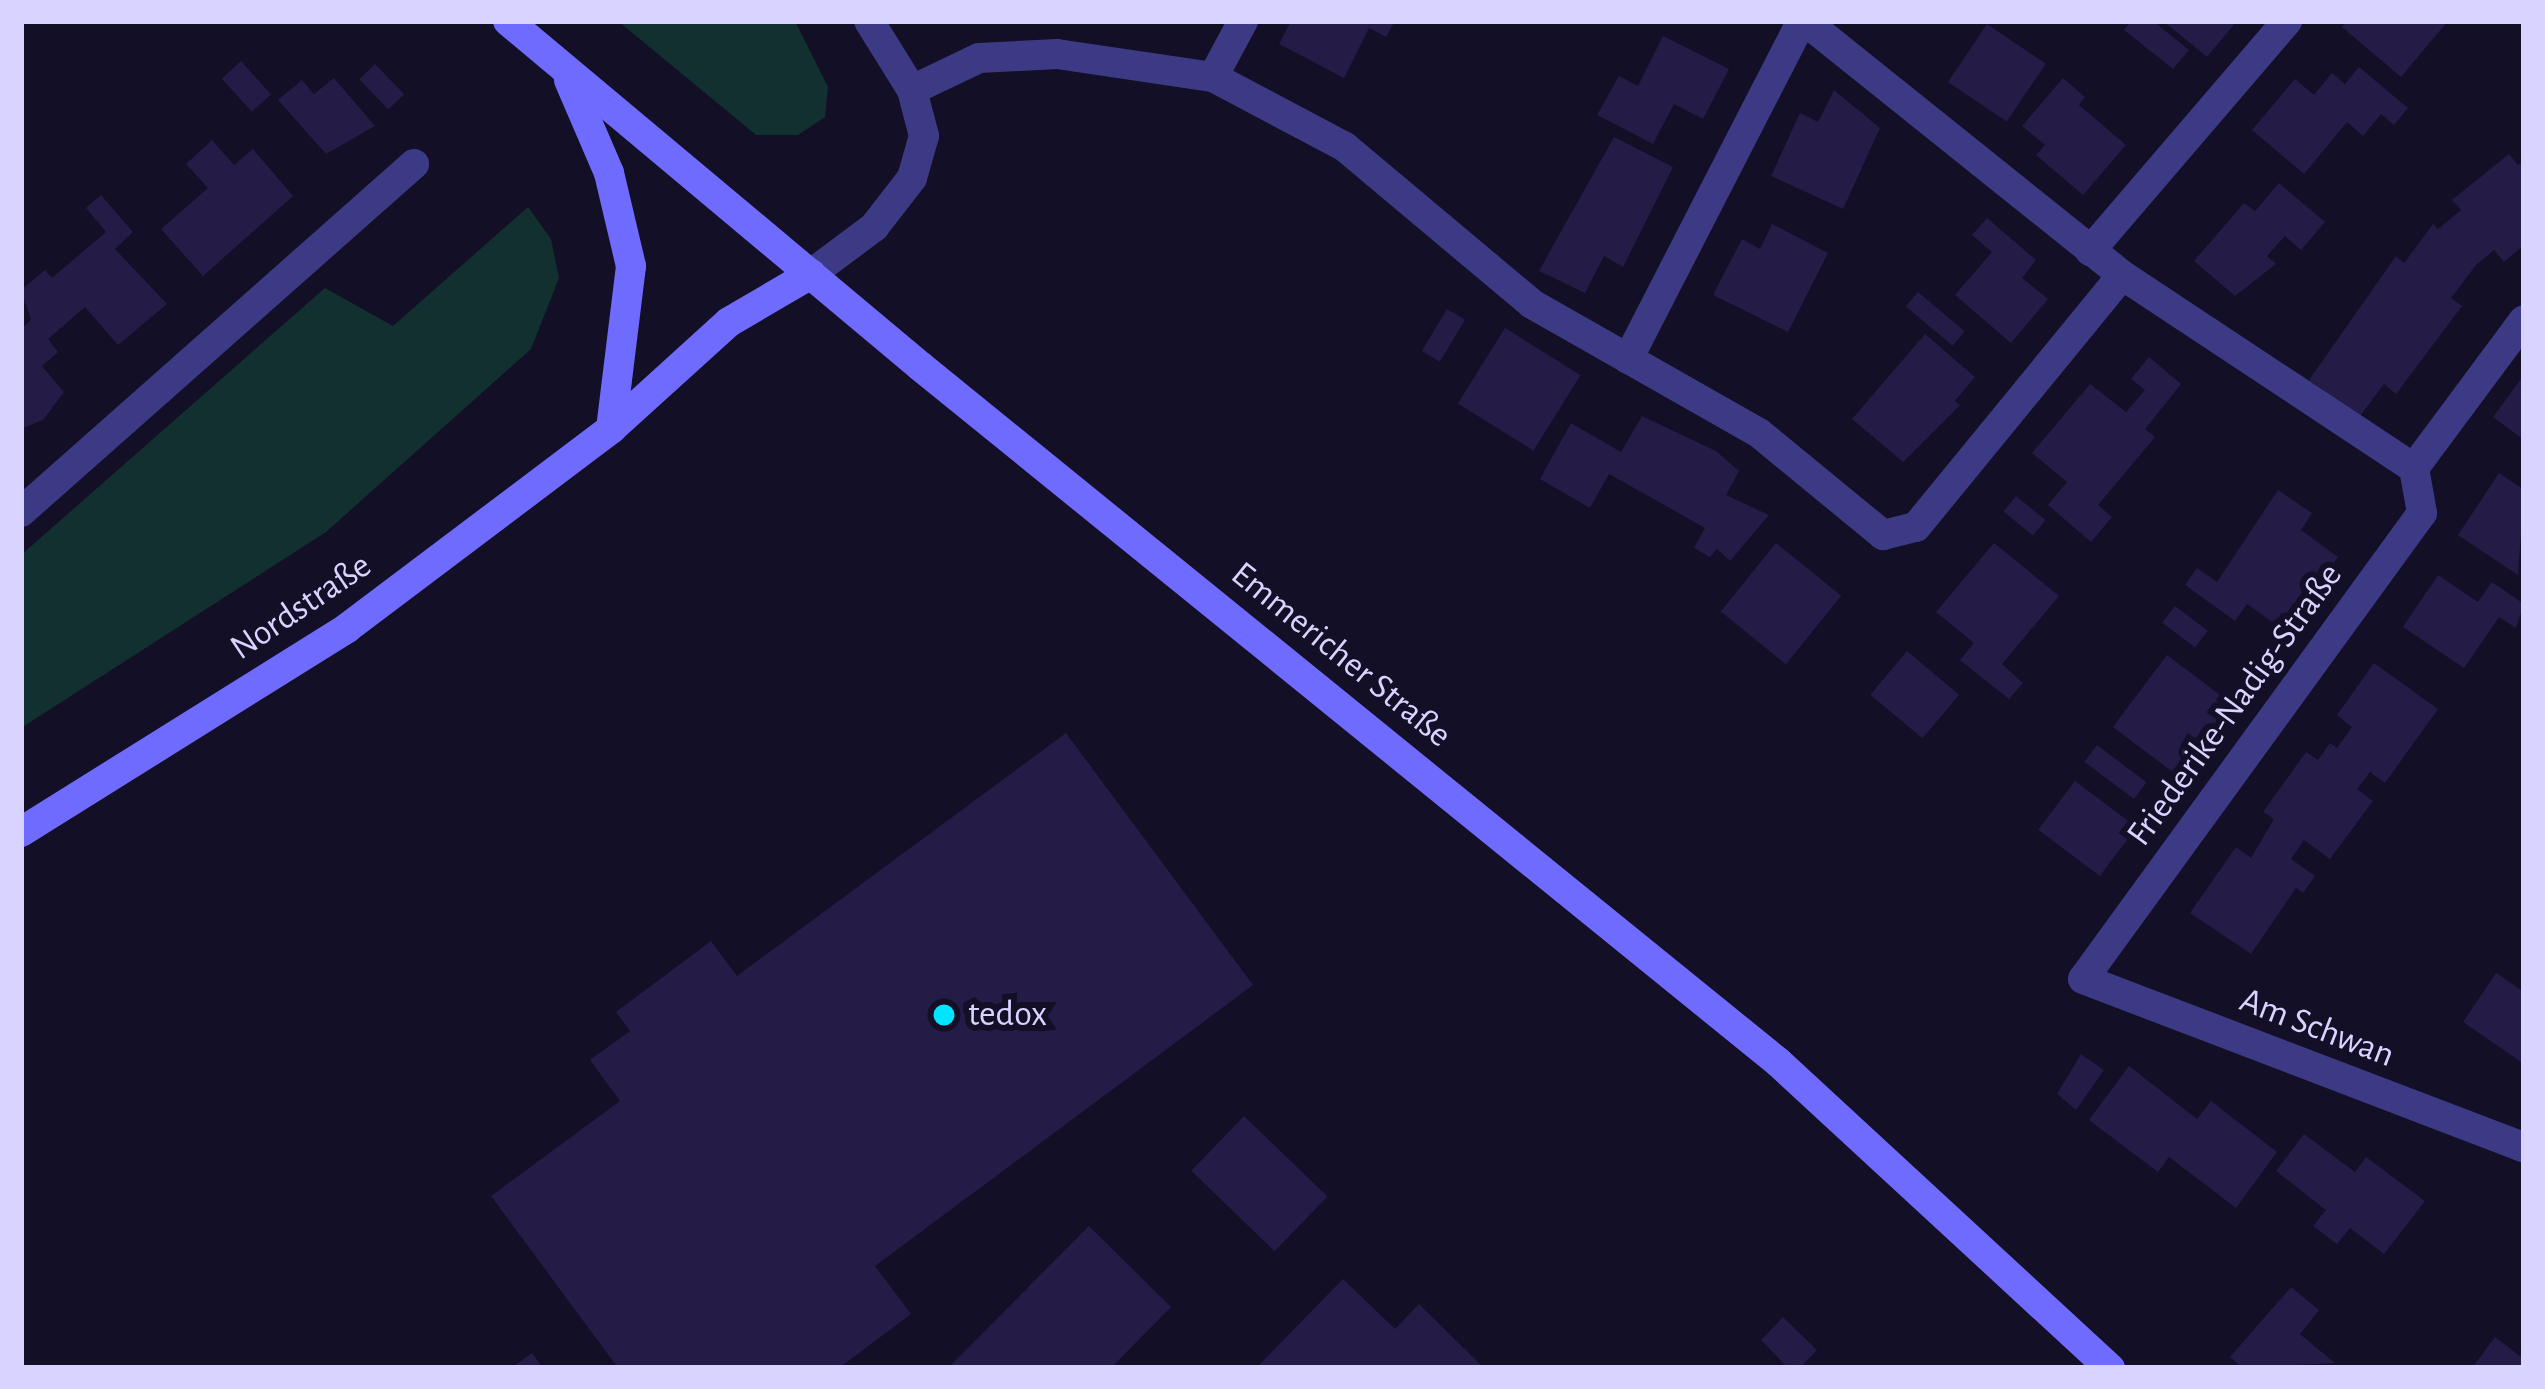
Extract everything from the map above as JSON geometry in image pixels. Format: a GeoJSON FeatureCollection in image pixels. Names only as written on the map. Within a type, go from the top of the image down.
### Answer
{"type":"FeatureCollection","features":[{"type":"Feature","properties":{"kind":"main road","name":"Emmericher Straße"},"geometry":{"type":"LineString","coordinates":[[508,21],[566,74],[1778,1062],[2110,1368]]}},
{"type":"Feature","properties":{"kind":"main road"},"geometry":{"type":"LineString","coordinates":[[566,74],[609,173],[631,266],[611,429]]}},
{"type":"Feature","properties":{"kind":"main road","name":"Nordstraße"},"geometry":{"type":"LineString","coordinates":[[21,832],[347,628],[611,429],[729,322],[811,274]]}},
{"type":"Feature","properties":{"kind":"street"},"geometry":{"type":"LineString","coordinates":[[811,274],[874,227],[912,178],[924,136],[912,90],[869,21]]}},
{"type":"Feature","properties":{"kind":"street"},"geometry":{"type":"LineString","coordinates":[[1213,77],[1243,21]]}},
{"type":"Feature","properties":{"kind":"street"},"geometry":{"type":"LineString","coordinates":[[1628,358],[1803,21],[2122,275],[2414,468],[2524,320]]}},
{"type":"Feature","properties":{"kind":"street"},"geometry":{"type":"LineString","coordinates":[[2090,251],[2287,21]]}},
{"type":"Feature","properties":{"kind":"street"},"geometry":{"type":"LineString","coordinates":[[912,90],[979,58],[1057,54],[1213,77],[1345,147],[1532,304],[1759,433],[1883,535],[1916,527],[2122,275]]}},
{"type":"Feature","properties":{"kind":"street"},"geometry":{"type":"LineString","coordinates":[[21,512],[415,164]]}},
{"type":"Feature","properties":{"kind":"street","name":"Friederike-Nadig-Straße"},"geometry":{"type":"LineString","coordinates":[[2083,979],[2422,513],[2414,468]]}},
{"type":"Feature","properties":{"kind":"street","name":"Am Schwan"},"geometry":{"type":"LineString","coordinates":[[2083,979],[2524,1147]]}},
{"type":"Feature","properties":{"kind":"green space"},"geometry":{"type":"Polygon","coordinates":[[[618,21],[795,21],[828,87],[825,117],[798,135],[756,135],[618,21]]]}},
{"type":"Feature","properties":{"kind":"green space"},"geometry":{"type":"Polygon","coordinates":[[[528,207],[551,239],[559,278],[531,349],[326,532],[21,728],[21,555],[325,288],[393,326],[528,207]]]}},
{"type":"Feature","properties":{"kind":"building"},"geometry":{"type":"Polygon","coordinates":[[[1291,21],[1395,21],[1386,37],[1369,28],[1344,78],[1279,44],[1291,21]]]}},
{"type":"Feature","properties":{"kind":"building"},"geometry":{"type":"Polygon","coordinates":[[[2131,21],[2153,21],[2189,50],[2173,69],[2124,30],[2131,21]]]}},
{"type":"Feature","properties":{"kind":"building"},"geometry":{"type":"Polygon","coordinates":[[[2163,21],[2237,21],[2207,57],[2163,21]]]}},
{"type":"Feature","properties":{"kind":"building"},"geometry":{"type":"Polygon","coordinates":[[[2347,21],[2448,21],[2401,77],[2342,27],[2347,21]]]}},
{"type":"Feature","properties":{"kind":"building"},"geometry":{"type":"Polygon","coordinates":[[[1987,24],[2046,64],[2007,122],[1948,82],[1987,24]]]}},
{"type":"Feature","properties":{"kind":"building"},"geometry":{"type":"Polygon","coordinates":[[[1663,36],[1729,69],[1703,119],[1674,104],[1653,144],[1597,115],[1619,76],[1638,86],[1663,36]]]}},
{"type":"Feature","properties":{"kind":"building"},"geometry":{"type":"Polygon","coordinates":[[[241,61],[271,94],[252,112],[222,78],[241,61]]]}},
{"type":"Feature","properties":{"kind":"building"},"geometry":{"type":"Polygon","coordinates":[[[375,64],[404,94],[388,109],[359,79],[375,64]]]}},
{"type":"Feature","properties":{"kind":"building"},"geometry":{"type":"Polygon","coordinates":[[[2359,67],[2408,108],[2394,125],[2381,114],[2363,136],[2347,122],[2304,174],[2252,130],[2295,79],[2314,95],[2332,73],[2345,84],[2359,67]]]}},
{"type":"Feature","properties":{"kind":"building"},"geometry":{"type":"Polygon","coordinates":[[[334,78],[375,126],[326,154],[278,100],[302,80],[314,94],[334,78]]]}},
{"type":"Feature","properties":{"kind":"building"},"geometry":{"type":"Polygon","coordinates":[[[2063,78],[2085,97],[2079,105],[2126,145],[2083,195],[2036,155],[2045,145],[2022,126],[2063,78]]]}},
{"type":"Feature","properties":{"kind":"building"},"geometry":{"type":"Polygon","coordinates":[[[1834,90],[1880,128],[1843,209],[1771,176],[1800,113],[1818,122],[1834,90]]]}},
{"type":"Feature","properties":{"kind":"building"},"geometry":{"type":"Polygon","coordinates":[[[1614,137],[1673,167],[1623,267],[1604,256],[1585,293],[1539,271],[1614,137]]]}},
{"type":"Feature","properties":{"kind":"building"},"geometry":{"type":"Polygon","coordinates":[[[212,140],[234,165],[253,149],[293,196],[203,276],[161,229],[208,188],[186,164],[212,140]]]}},
{"type":"Feature","properties":{"kind":"building"},"geometry":{"type":"Polygon","coordinates":[[[2509,154],[2518,165],[2524,160],[2524,245],[2504,262],[2494,250],[2476,265],[2451,298],[2462,306],[2396,394],[2384,384],[2360,416],[2309,380],[2396,256],[2404,263],[2433,224],[2438,229],[2461,210],[2452,200],[2509,154]]]}},
{"type":"Feature","properties":{"kind":"building"},"geometry":{"type":"Polygon","coordinates":[[[2279,183],[2325,222],[2301,250],[2285,236],[2267,256],[2276,264],[2235,296],[2194,261],[2244,203],[2255,211],[2279,183]]]}},
{"type":"Feature","properties":{"kind":"building"},"geometry":{"type":"Polygon","coordinates":[[[101,195],[133,232],[115,249],[167,304],[118,345],[85,307],[48,339],[58,352],[42,366],[64,392],[43,420],[21,429],[21,329],[31,320],[21,290],[45,270],[52,278],[106,232],[86,208],[101,195]]]}},
{"type":"Feature","properties":{"kind":"building"},"geometry":{"type":"Polygon","coordinates":[[[1987,218],[2036,260],[2022,278],[2048,299],[2011,343],[1955,295],[1992,252],[1972,235],[1987,218]]]}},
{"type":"Feature","properties":{"kind":"building"},"geometry":{"type":"Polygon","coordinates":[[[1772,224],[1828,253],[1788,332],[1713,295],[1742,239],[1760,249],[1772,224]]]}},
{"type":"Feature","properties":{"kind":"building"},"geometry":{"type":"Polygon","coordinates":[[[1918,292],[1965,331],[1953,346],[1906,307],[1918,292]]]}},
{"type":"Feature","properties":{"kind":"building"},"geometry":{"type":"Polygon","coordinates":[[[1447,309],[1465,320],[1440,362],[1422,351],[1447,309]]]}},
{"type":"Feature","properties":{"kind":"building"},"geometry":{"type":"Polygon","coordinates":[[[1505,328],[1580,375],[1533,451],[1458,403],[1505,328]]]}},
{"type":"Feature","properties":{"kind":"building"},"geometry":{"type":"Polygon","coordinates":[[[1925,334],[1975,377],[1955,401],[1960,405],[1903,462],[1852,419],[1925,334]]]}},
{"type":"Feature","properties":{"kind":"building"},"geometry":{"type":"Polygon","coordinates":[[[2149,357],[2181,384],[2145,429],[2155,437],[2098,505],[2112,517],[2091,542],[2048,505],[2067,482],[2032,453],[2090,384],[2126,412],[2145,390],[2131,379],[2149,357]]]}},
{"type":"Feature","properties":{"kind":"building"},"geometry":{"type":"Polygon","coordinates":[[[2524,375],[2524,440],[2493,417],[2524,375]]]}},
{"type":"Feature","properties":{"kind":"building"},"geometry":{"type":"Polygon","coordinates":[[[1642,416],[1716,451],[1739,471],[1726,495],[1769,515],[1730,561],[1717,549],[1710,557],[1694,548],[1705,528],[1609,474],[1590,508],[1540,479],[1571,423],[1621,452],[1642,416]]]}},
{"type":"Feature","properties":{"kind":"building"},"geometry":{"type":"Polygon","coordinates":[[[2499,473],[2524,490],[2518,575],[2458,535],[2499,473]]]}},
{"type":"Feature","properties":{"kind":"building"},"geometry":{"type":"Polygon","coordinates":[[[2278,490],[2312,513],[2301,530],[2338,557],[2285,631],[2247,604],[2235,621],[2185,585],[2197,568],[2217,582],[2278,490]]]}},
{"type":"Feature","properties":{"kind":"building"},"geometry":{"type":"Polygon","coordinates":[[[2016,496],[2046,520],[2033,535],[2003,512],[2016,496]]]}},
{"type":"Feature","properties":{"kind":"building"},"geometry":{"type":"Polygon","coordinates":[[[1776,543],[1841,596],[1786,664],[1721,611],[1776,543]]]}},
{"type":"Feature","properties":{"kind":"building"},"geometry":{"type":"Polygon","coordinates":[[[1994,543],[2059,596],[2002,664],[2023,683],[2009,699],[1960,660],[1974,643],[1936,612],[1994,543]]]}},
{"type":"Feature","properties":{"kind":"building"},"geometry":{"type":"Polygon","coordinates":[[[2438,575],[2478,602],[2492,582],[2524,604],[2516,628],[2499,617],[2464,668],[2403,627],[2438,575]]]}},
{"type":"Feature","properties":{"kind":"building"},"geometry":{"type":"Polygon","coordinates":[[[2175,606],[2208,631],[2195,647],[2162,623],[2175,606]]]}},
{"type":"Feature","properties":{"kind":"building"},"geometry":{"type":"Polygon","coordinates":[[[1907,651],[1959,695],[1922,738],[1870,695],[1907,651]]]}},
{"type":"Feature","properties":{"kind":"building"},"geometry":{"type":"Polygon","coordinates":[[[2167,655],[2233,705],[2179,777],[2113,727],[2167,655]]]}},
{"type":"Feature","properties":{"kind":"building"},"geometry":{"type":"Polygon","coordinates":[[[2374,663],[2438,709],[2385,783],[2370,772],[2357,789],[2373,801],[2330,859],[2304,840],[2291,859],[2315,876],[2303,893],[2296,888],[2251,954],[2190,913],[2236,847],[2251,858],[2274,819],[2263,812],[2306,752],[2318,760],[2330,743],[2337,748],[2352,727],[2337,715],[2374,663]]]}},
{"type":"Feature","properties":{"kind":"building"},"geometry":{"type":"Polygon","coordinates":[[[1066,733],[1253,985],[875,1266],[911,1314],[839,1368],[618,1368],[491,1196],[620,1101],[590,1060],[630,1031],[616,1012],[711,941],[737,976],[1066,733]]]}},
{"type":"Feature","properties":{"kind":"building"},"geometry":{"type":"Polygon","coordinates":[[[2097,745],[2147,782],[2134,799],[2084,762],[2097,745]]]}},
{"type":"Feature","properties":{"kind":"building"},"geometry":{"type":"Polygon","coordinates":[[[2075,781],[2136,827],[2100,876],[2038,830],[2075,781]]]}},
{"type":"Feature","properties":{"kind":"building"},"geometry":{"type":"Polygon","coordinates":[[[2496,973],[2524,992],[2524,1064],[2463,1022],[2496,973]]]}},
{"type":"Feature","properties":{"kind":"building"},"geometry":{"type":"Polygon","coordinates":[[[2081,1054],[2104,1070],[2076,1110],[2057,1094],[2081,1054]]]}},
{"type":"Feature","properties":{"kind":"building"},"geometry":{"type":"Polygon","coordinates":[[[2129,1066],[2197,1119],[2211,1101],[2277,1152],[2236,1208],[2169,1157],[2158,1172],[2089,1120],[2129,1066]]]}},
{"type":"Feature","properties":{"kind":"building"},"geometry":{"type":"Polygon","coordinates":[[[1244,1116],[1327,1197],[1275,1251],[1191,1171],[1244,1116]]]}},
{"type":"Feature","properties":{"kind":"building"},"geometry":{"type":"Polygon","coordinates":[[[2304,1134],[2355,1172],[2366,1157],[2425,1201],[2384,1254],[2350,1228],[2337,1244],[2313,1226],[2326,1210],[2276,1171],[2304,1134]]]}},
{"type":"Feature","properties":{"kind":"building"},"geometry":{"type":"Polygon","coordinates":[[[1089,1226],[1171,1307],[1111,1368],[948,1368],[1089,1226]]]}},
{"type":"Feature","properties":{"kind":"building"},"geometry":{"type":"Polygon","coordinates":[[[1343,1279],[1395,1329],[1419,1304],[1484,1368],[1256,1368],[1343,1279]]]}},
{"type":"Feature","properties":{"kind":"building"},"geometry":{"type":"Polygon","coordinates":[[[2291,1287],[2319,1310],[2300,1334],[2335,1363],[2243,1368],[2230,1357],[2291,1287]]]}},
{"type":"Feature","properties":{"kind":"building"},"geometry":{"type":"Polygon","coordinates":[[[1783,1317],[1817,1350],[1800,1368],[1788,1368],[1761,1340],[1783,1317]]]}},
{"type":"Feature","properties":{"kind":"building"},"geometry":{"type":"Polygon","coordinates":[[[2495,1337],[2524,1359],[2524,1368],[2472,1368],[2495,1337]]]}},
{"type":"Feature","properties":{"kind":"building"},"geometry":{"type":"Polygon","coordinates":[[[532,1353],[543,1368],[511,1368],[532,1353]]]}},
{"type":"Feature","properties":{"kind":"place","name":"tedox"},"geometry":{"type":"Point","coordinates":[944,1015]}}]}
